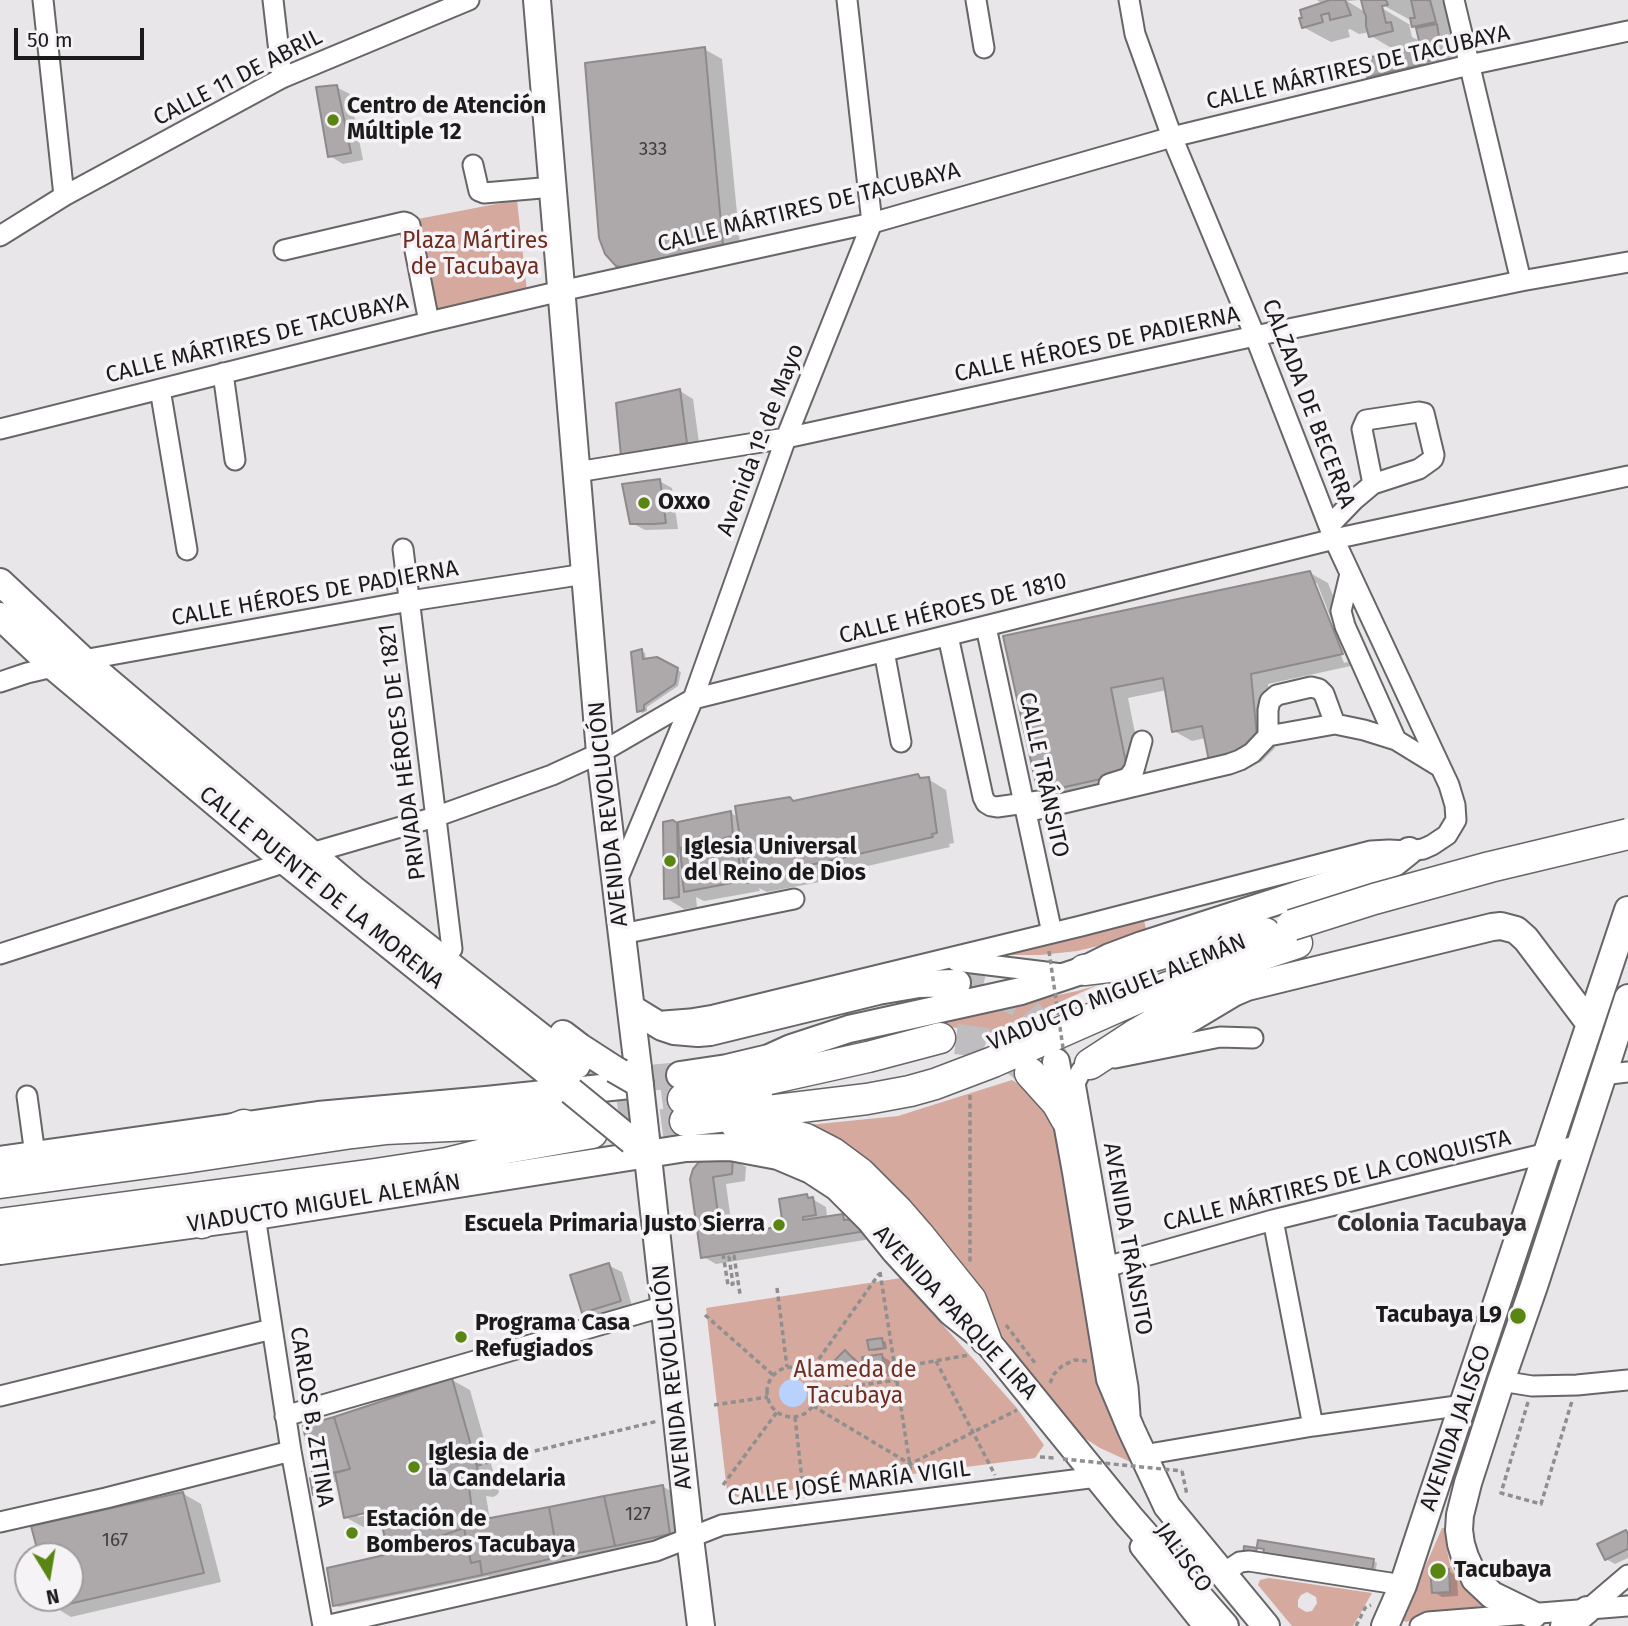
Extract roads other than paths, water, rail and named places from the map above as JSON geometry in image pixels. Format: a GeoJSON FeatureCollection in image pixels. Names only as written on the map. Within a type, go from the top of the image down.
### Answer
{"type":"FeatureCollection","features":[{"type":"Feature","properties":{"kind":"highway","name":"VIADUCTO MIGUEL ALEMÁN"},"geometry":{"type":"LineString","coordinates":[[691,1102],[886,1077],[915,1070],[977,1050],[1138,979],[1490,867],[1628,834]]}},
{"type":"Feature","properties":{"kind":"highway","name":"VIADUCTO MIGUEL ALEMÁN"},"geometry":{"type":"LineString","coordinates":[[691,1102],[867,1098],[935,1084],[970,1072],[1136,999],[1247,960],[1285,934],[1628,852]]}},
{"type":"Feature","properties":{"kind":"highway"},"geometry":{"type":"LineString","coordinates":[[1077,972],[1125,965],[1187,946],[1285,934]]}},
{"type":"Feature","properties":{"kind":"highway"},"geometry":{"type":"LineString","coordinates":[[1102,1061],[1133,1036],[1174,1012],[1247,960]]}},
{"type":"Feature","properties":{"kind":"highway"},"geometry":{"type":"LineString","coordinates":[[691,1102],[749,1082],[948,1038],[881,1042],[769,1058]]}},
{"type":"Feature","properties":{"kind":"highway"},"geometry":{"type":"LineString","coordinates":[[1050,1061],[1057,1103],[1066,1119]]}},
{"type":"Feature","properties":{"kind":"highway","name":"VIADUCTO MIGUEL ALEMÁN"},"geometry":{"type":"LineString","coordinates":[[0,1183],[385,1129],[513,1123],[573,1097]]}},
{"type":"Feature","properties":{"kind":"highway","name":"VIADUCTO MIGUEL ALEMÁN"},"geometry":{"type":"LineString","coordinates":[[0,1224],[251,1203],[375,1174],[447,1163],[507,1148],[573,1097]]}},
{"type":"Feature","properties":{"kind":"highway"},"geometry":{"type":"LineString","coordinates":[[691,1102],[793,1134],[819,1145],[847,1162],[898,1211],[971,1300],[987,1339]]}},
{"type":"Feature","properties":{"kind":"highway"},"geometry":{"type":"LineString","coordinates":[[185,1158],[209,1141],[244,1125]]}},
{"type":"Feature","properties":{"kind":"highway"},"geometry":{"type":"LineString","coordinates":[[202,1223],[251,1203]]}},
{"type":"Feature","properties":{"kind":"main road","name":"AVENIDA REVOLUCIÓN"},"geometry":{"type":"LineString","coordinates":[[537,0],[600,752],[622,934],[641,1014],[631,1074],[665,1306],[701,1626]]}},
{"type":"Feature","properties":{"kind":"main road","name":"CALLE PUENTE DE LA MORENA"},"geometry":{"type":"LineString","coordinates":[[0,582],[83,660],[353,888],[573,1097]]}},
{"type":"Feature","properties":{"kind":"main road","name":"CALLE PUENTE DE LA MORENA"},"geometry":{"type":"LineString","coordinates":[[0,616],[54,667],[286,862],[573,1097],[642,1144]]}},
{"type":"Feature","properties":{"kind":"main road","name":"VIADUCTO MIGUEL ALEMÁN"},"geometry":{"type":"LineString","coordinates":[[769,1058],[791,1048],[849,1030],[1021,991],[1077,972],[1142,945],[1377,870],[1394,863],[1409,851]]}},
{"type":"Feature","properties":{"kind":"main road","name":"CALLE PUENTE DE LA MORENA"},"geometry":{"type":"LineString","coordinates":[[353,888],[385,899],[580,1047],[631,1074]]}},
{"type":"Feature","properties":{"kind":"main road","name":"AVENIDA JALISCO"},"geometry":{"type":"LineString","coordinates":[[1385,1626],[1402,1585],[1464,1405],[1628,910]]}},
{"type":"Feature","properties":{"kind":"main road","name":"VIADUCTO MIGUEL ALEMÁN"},"geometry":{"type":"LineString","coordinates":[[1102,1061],[1140,1048],[1247,987],[1501,926],[1522,934],[1590,1024]]}},
{"type":"Feature","properties":{"kind":"main road"},"geometry":{"type":"LineString","coordinates":[[641,1014],[674,1031],[710,1032],[878,991],[919,984],[957,983]]}},
{"type":"Feature","properties":{"kind":"main road","name":"AVENIDA JALISCO"},"geometry":{"type":"LineString","coordinates":[[1533,1615],[1492,1595],[1475,1579],[1461,1544],[1460,1515],[1468,1483],[1580,1144],[1615,1074],[1628,998]]}},
{"type":"Feature","properties":{"kind":"main road"},"geometry":{"type":"LineString","coordinates":[[691,1102],[727,1068],[769,1058]]}},
{"type":"Feature","properties":{"kind":"main road","name":"VIADUCTO MIGUEL ALEMÁN"},"geometry":{"type":"LineString","coordinates":[[0,1159],[352,1111],[486,1100],[573,1097],[631,1074]]}},
{"type":"Feature","properties":{"kind":"main road"},"geometry":{"type":"LineString","coordinates":[[1066,1119],[1110,1379],[1130,1429],[1167,1506],[1266,1626]]}},
{"type":"Feature","properties":{"kind":"main road","name":"VIADUCTO MIGUEL ALEMÁN"},"geometry":{"type":"LineString","coordinates":[[251,1203],[642,1144]]}},
{"type":"Feature","properties":{"kind":"main road","name":"AVENIDA PARQUE LIRA"},"geometry":{"type":"LineString","coordinates":[[642,1144],[686,1148],[730,1147],[778,1156],[811,1170],[837,1187],[951,1312],[987,1339],[1129,1516],[1225,1626]]}},
{"type":"Feature","properties":{"kind":"main road","name":"VIADUCTO MIGUEL ALEMÁN"},"geometry":{"type":"LineString","coordinates":[[0,1251],[202,1223]]}},
{"type":"Feature","properties":{"kind":"main road"},"geometry":{"type":"LineString","coordinates":[[1564,1626],[1587,1610]]}},
{"type":"Feature","properties":{"kind":"street"},"geometry":{"type":"LineString","coordinates":[[43,0],[64,196]]}},
{"type":"Feature","properties":{"kind":"street"},"geometry":{"type":"LineString","coordinates":[[273,0],[282,78]]}},
{"type":"Feature","properties":{"kind":"street","name":"CALLE 11 DE ABRIL"},"geometry":{"type":"LineString","coordinates":[[0,236],[64,196],[282,78],[469,0]]}},
{"type":"Feature","properties":{"kind":"street","name":"Avenida 1º de Mayo"},"geometry":{"type":"LineString","coordinates":[[615,884],[693,699],[786,439],[872,223],[847,0]]}},
{"type":"Feature","properties":{"kind":"street"},"geometry":{"type":"LineString","coordinates":[[976,0],[984,48]]}},
{"type":"Feature","properties":{"kind":"street","name":"CALZADA DE BECERRA"},"geometry":{"type":"LineString","coordinates":[[1129,0],[1135,34],[1172,137],[1255,336],[1331,532],[1441,768],[1452,795],[1456,821]]}},
{"type":"Feature","properties":{"kind":"street"},"geometry":{"type":"LineString","coordinates":[[1454,0],[1521,281]]}},
{"type":"Feature","properties":{"kind":"street","name":"CALLE MÁRTIRES DE TACUBAYA"},"geometry":{"type":"LineString","coordinates":[[0,429],[429,322],[872,223],[1172,137],[1469,65],[1628,31]]}},
{"type":"Feature","properties":{"kind":"street"},"geometry":{"type":"LineString","coordinates":[[473,165],[479,191],[484,193],[553,187]]}},
{"type":"Feature","properties":{"kind":"street"},"geometry":{"type":"LineString","coordinates":[[284,250],[407,223],[410,225],[429,322]]}},
{"type":"Feature","properties":{"kind":"street","name":"CALLE HÉROES DE PADIERNA"},"geometry":{"type":"LineString","coordinates":[[577,472],[786,439],[1255,336],[1521,281],[1628,262]]}},
{"type":"Feature","properties":{"kind":"street"},"geometry":{"type":"LineString","coordinates":[[223,373],[235,460]]}},
{"type":"Feature","properties":{"kind":"street"},"geometry":{"type":"LineString","coordinates":[[160,389],[187,550]]}},
{"type":"Feature","properties":{"kind":"street","name":"CALLE HÉROES DE 1810"},"geometry":{"type":"LineString","coordinates":[[311,853],[435,817],[552,775],[600,752],[693,699],[986,627],[1331,532],[1628,476]]}},
{"type":"Feature","properties":{"kind":"street"},"geometry":{"type":"LineString","coordinates":[[1331,532],[1354,500],[1373,484]]}},
{"type":"Feature","properties":{"kind":"street","name":"PRIVADA HÉROES DE 1821"},"geometry":{"type":"LineString","coordinates":[[404,549],[452,949]]}},
{"type":"Feature","properties":{"kind":"street","name":"CALLE HÉROES DE PADIERNA"},"geometry":{"type":"LineString","coordinates":[[0,682],[83,660],[410,601],[585,574]]}},
{"type":"Feature","properties":{"kind":"street"},"geometry":{"type":"LineString","coordinates":[[1350,574],[1341,611],[1345,626],[1396,740]]}},
{"type":"Feature","properties":{"kind":"street","name":"CALLE TRÁNSITO"},"geometry":{"type":"LineString","coordinates":[[986,627],[1025,808],[1050,942]]}},
{"type":"Feature","properties":{"kind":"street"},"geometry":{"type":"LineString","coordinates":[[948,636],[983,797],[991,806],[1025,808],[1229,764],[1252,753],[1268,736],[1335,724],[1396,740],[1441,768]]}},
{"type":"Feature","properties":{"kind":"street"},"geometry":{"type":"LineString","coordinates":[[884,652],[901,742]]}},
{"type":"Feature","properties":{"kind":"street"},"geometry":{"type":"LineString","coordinates":[[1268,736],[1270,701],[1277,695],[1311,687],[1324,694],[1335,724]]}},
{"type":"Feature","properties":{"kind":"street"},"geometry":{"type":"LineString","coordinates":[[1025,808],[1128,778],[1142,741]]}},
{"type":"Feature","properties":{"kind":"street","name":"VIADUCTO MIGUEL ALEMÁN"},"geometry":{"type":"LineString","coordinates":[[641,1014],[673,1021],[714,1015],[942,960],[1050,942],[1371,851],[1409,851],[1432,845],[1447,835],[1456,821]]}},
{"type":"Feature","properties":{"kind":"street"},"geometry":{"type":"LineString","coordinates":[[0,954],[286,862]]}},
{"type":"Feature","properties":{"kind":"street"},"geometry":{"type":"LineString","coordinates":[[622,934],[794,899]]}},
{"type":"Feature","properties":{"kind":"street"},"geometry":{"type":"LineString","coordinates":[[942,960],[1031,971],[1077,972]]}},
{"type":"Feature","properties":{"kind":"street"},"geometry":{"type":"LineString","coordinates":[[1102,1061],[1220,1037],[1253,1038]]}},
{"type":"Feature","properties":{"kind":"street","name":"AVENIDA TRÁNSITO"},"geometry":{"type":"LineString","coordinates":[[1102,1061],[1081,1071],[1075,1083],[1128,1387],[1130,1429]]}},
{"type":"Feature","properties":{"kind":"street"},"geometry":{"type":"LineString","coordinates":[[27,1096],[35,1155]]}},
{"type":"Feature","properties":{"kind":"street","name":"CALLE MÁRTIRES DE LA CONQUISTA"},"geometry":{"type":"LineString","coordinates":[[1106,1266],[1273,1220],[1580,1144]]}},
{"type":"Feature","properties":{"kind":"street","name":"CARLOS B. ZETINA"},"geometry":{"type":"LineString","coordinates":[[251,1203],[291,1451],[324,1626]]}},
{"type":"Feature","properties":{"kind":"street"},"geometry":{"type":"LineString","coordinates":[[1273,1220],[1313,1426]]}},
{"type":"Feature","properties":{"kind":"street"},"geometry":{"type":"LineString","coordinates":[[285,1416],[665,1306]]}},
{"type":"Feature","properties":{"kind":"street"},"geometry":{"type":"LineString","coordinates":[[0,1396],[272,1328]]}},
{"type":"Feature","properties":{"kind":"street"},"geometry":{"type":"LineString","coordinates":[[1501,1381],[1532,1387],[1628,1380]]}},
{"type":"Feature","properties":{"kind":"street"},"geometry":{"type":"LineString","coordinates":[[1143,1455],[1313,1426],[1464,1405]]}},
{"type":"Feature","properties":{"kind":"street"},"geometry":{"type":"LineString","coordinates":[[0,1522],[291,1451]]}},
{"type":"Feature","properties":{"kind":"street","name":"CALLE JOSÉ MARÍA VIGIL"},"geometry":{"type":"LineString","coordinates":[[324,1626],[656,1551],[722,1525],[1097,1477]]}},
{"type":"Feature","properties":{"kind":"street","name":"JALISCO"},"geometry":{"type":"LineString","coordinates":[[1129,1516],[1138,1544],[1203,1626]]}},
{"type":"Feature","properties":{"kind":"street"},"geometry":{"type":"LineString","coordinates":[[1226,1578],[1231,1568],[1240,1562],[1250,1561],[1402,1585]]}},
{"type":"Feature","properties":{"kind":"street"},"geometry":{"type":"LineString","coordinates":[[1587,1610],[1628,1575]]}},
{"type":"Feature","properties":{"kind":"street"},"geometry":{"type":"LineString","coordinates":[[1420,1626],[1428,1622],[1628,1606]]}},
{"type":"Feature","properties":{"kind":"water"},"geometry":{"type":"Polygon","coordinates":[[[793,1379],[803,1383],[807,1393],[803,1403],[793,1407],[783,1403],[779,1393],[783,1383],[793,1379]]]}},
{"type":"Feature","properties":{"kind":"tunnel"},"geometry":{"type":"LineString","coordinates":[[957,983],[994,992],[1025,1007],[1044,1029],[1055,1057]]}},
{"type":"Feature","properties":{"kind":"tunnel"},"geometry":{"type":"LineString","coordinates":[[956,1039],[993,1046],[1025,1068]]}},
{"type":"Feature","properties":{"kind":"tunnel"},"geometry":{"type":"LineString","coordinates":[[577,1065],[588,1071],[622,1079],[680,1075]]}},
{"type":"Feature","properties":{"kind":"tunnel"},"geometry":{"type":"LineString","coordinates":[[573,1113],[683,1099]]}},
{"type":"Feature","properties":{"kind":"tunnel"},"geometry":{"type":"LineString","coordinates":[[617,1130],[685,1121]]}},
{"type":"Feature","properties":{"kind":"place","name":"Centro de Atención Múltiple 12"},"geometry":{"type":"Point","coordinates":[333,120]}},
{"type":"Feature","properties":{"kind":"place","name":"Oxxo"},"geometry":{"type":"Point","coordinates":[644,503]}},
{"type":"Feature","properties":{"kind":"place","name":"Iglesia Universal del Reino de Dios"},"geometry":{"type":"Point","coordinates":[670,861]}},
{"type":"Feature","properties":{"kind":"place","name":"Escuela Primaria Justo Sierra"},"geometry":{"type":"Point","coordinates":[779,1225]}},
{"type":"Feature","properties":{"kind":"place","name":"Tacubaya L9"},"geometry":{"type":"Point","coordinates":[1518,1316]}},
{"type":"Feature","properties":{"kind":"place","name":"Programa Casa Refugiados"},"geometry":{"type":"Point","coordinates":[461,1337]}},
{"type":"Feature","properties":{"kind":"place","name":"Iglesia de la Candelaria"},"geometry":{"type":"Point","coordinates":[414,1467]}},
{"type":"Feature","properties":{"kind":"place","name":"Estación de Bomberos Tacubaya"},"geometry":{"type":"Point","coordinates":[352,1533]}},
{"type":"Feature","properties":{"kind":"place","name":"Tacubaya"},"geometry":{"type":"Point","coordinates":[1438,1571]}},
{"type":"Feature","properties":{"kind":"district","name":"Colonia Tacubaya"},"geometry":{"type":"Point","coordinates":[1432,1224]}},
{"type":"Feature","properties":{"kind":"park label","name":"Plaza Mártires de Tacubaya"},"geometry":{"type":"Point","coordinates":[475,255]}},
{"type":"Feature","properties":{"kind":"park label","name":"Alameda de Tacubaya"},"geometry":{"type":"Point","coordinates":[855,1384]}}]}
